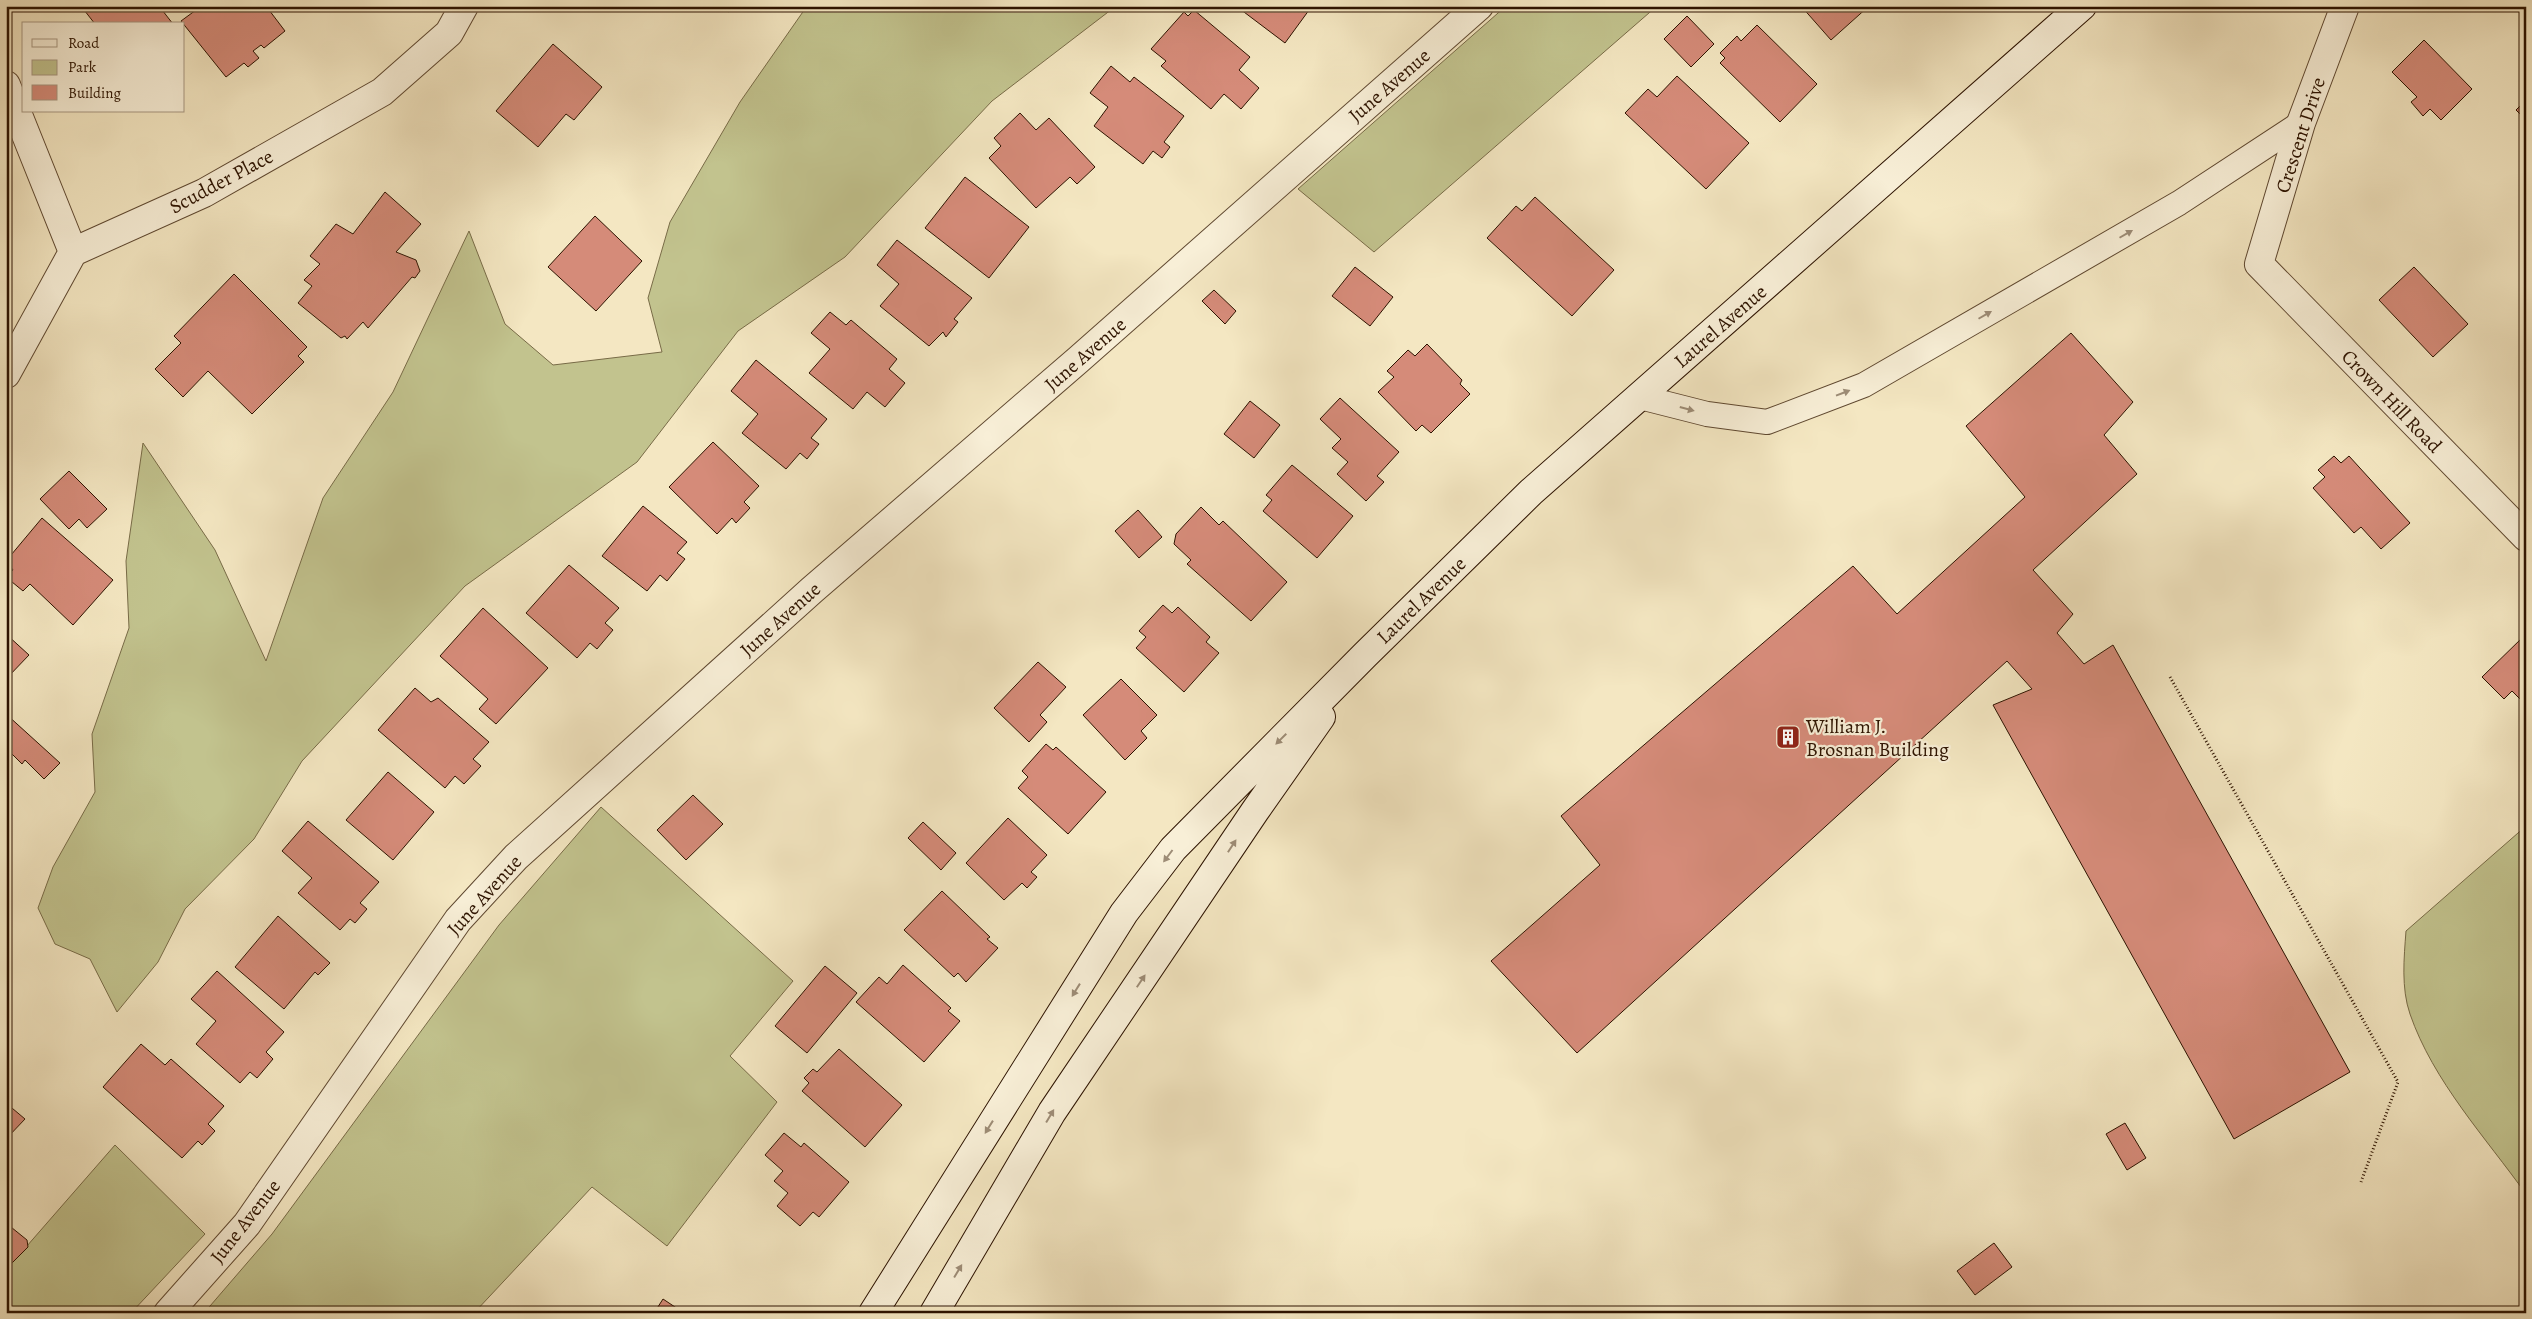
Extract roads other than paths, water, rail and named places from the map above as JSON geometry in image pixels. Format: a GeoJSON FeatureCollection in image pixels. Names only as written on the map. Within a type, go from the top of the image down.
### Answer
{"type":"FeatureCollection","features":[{"type":"Feature","properties":{"kind":"street","name":"Scudder Place"},"geometry":{"type":"LineString","coordinates":[[73,252],[204,193],[382,92],[449,32],[464,6]]}},
{"type":"Feature","properties":{"kind":"street","name":"June Avenue"},"geometry":{"type":"LineString","coordinates":[[168,1313],[247,1224],[458,920],[516,857],[805,597],[1078,360],[1478,6]]}},
{"type":"Feature","properties":{"kind":"street","name":"Laurel Avenue"},"geometry":{"type":"LineString","coordinates":[[1365,655],[1532,492],[2082,6]]}},
{"type":"Feature","properties":{"kind":"street","name":"Crescent Drive"},"geometry":{"type":"LineString","coordinates":[[2259,264],[2301,123],[2345,6]]}},
{"type":"Feature","properties":{"kind":"street"},"geometry":{"type":"LineString","coordinates":[[6,85],[73,252],[6,374]]}},
{"type":"Feature","properties":{"kind":"street","name":"Crown Hill Road"},"geometry":{"type":"LineString","coordinates":[[2259,264],[2526,537]]}},
{"type":"Feature","properties":{"kind":"street"},"geometry":{"type":"LineString","coordinates":[[873,1313],[1130,906],[1173,848],[1365,655]]}},
{"type":"Feature","properties":{"kind":"street"},"geometry":{"type":"LineString","coordinates":[[934,1313],[1052,1112],[1255,811],[1365,655]]}},
{"type":"Feature","properties":{"kind":"lane"},"geometry":{"type":"LineString","coordinates":[[1640,397],[1707,414],[1766,422],[1864,385],[2179,203],[2301,123]]}},
{"type":"Feature","properties":{"kind":"place","name":"William J. Brosnan Building"},"geometry":{"type":"Point","coordinates":[1788,737]}}]}
